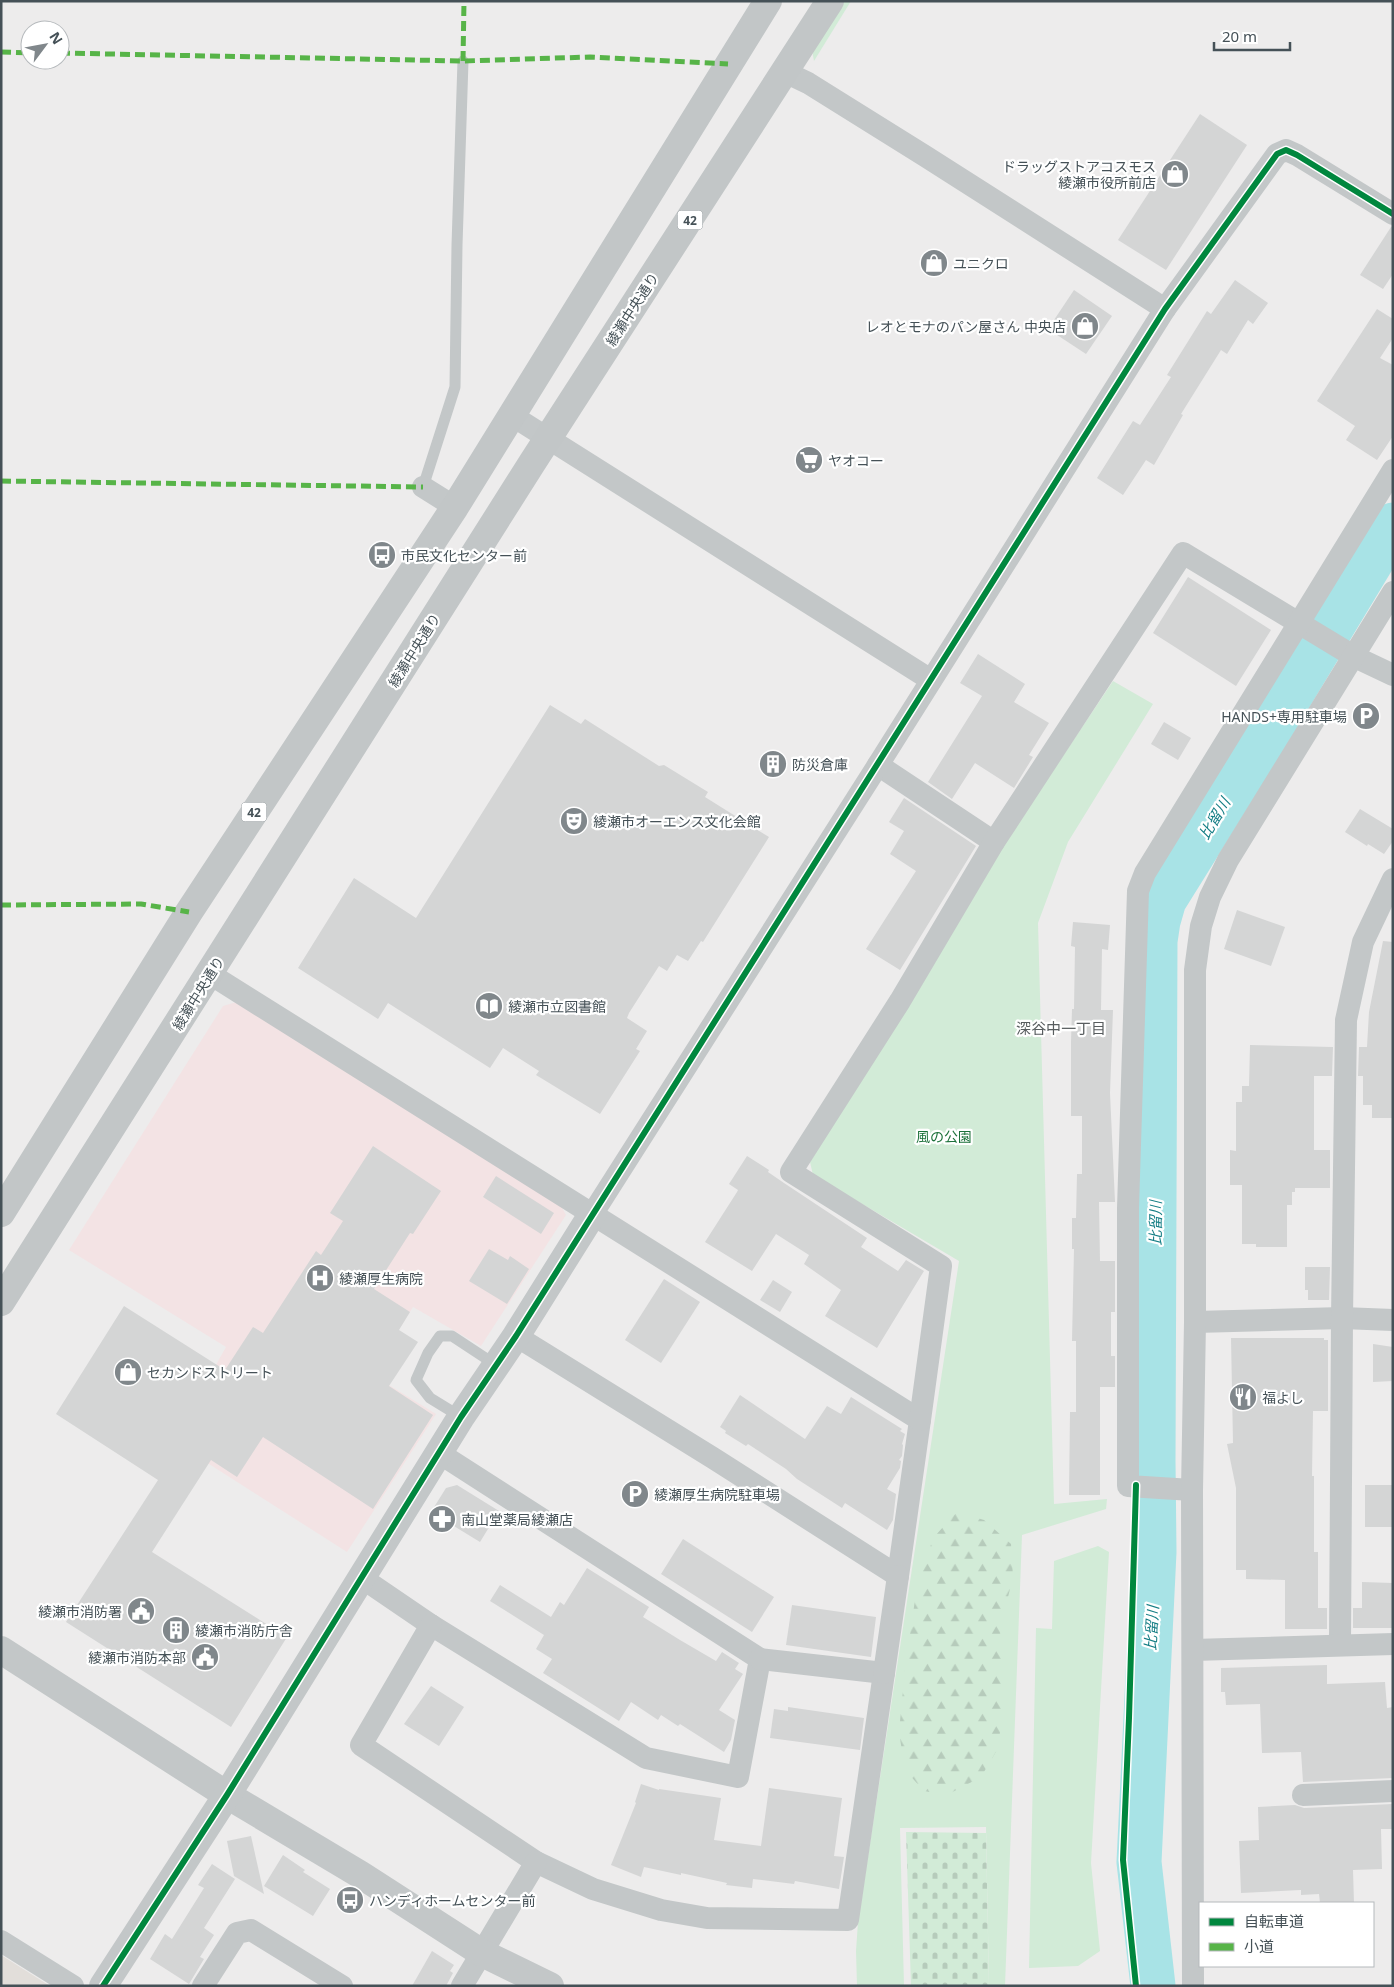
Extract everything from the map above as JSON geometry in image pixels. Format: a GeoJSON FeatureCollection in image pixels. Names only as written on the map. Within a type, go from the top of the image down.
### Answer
{"type":"FeatureCollection","features":[{"type":"Feature","properties":{"kind":"main road","name":"42"},"geometry":{"type":"LineString","coordinates":[[1,1212],[189,912],[455,507],[768,1]]}},
{"type":"Feature","properties":{"kind":"main road","name":"綾瀬中央通り"},"geometry":{"type":"LineString","coordinates":[[1,1302],[548,438],[830,1]]}},
{"type":"Feature","properties":{"kind":"street"},"geometry":{"type":"LineString","coordinates":[[785,72],[808,83],[917,150],[1165,309]]}},
{"type":"Feature","properties":{"kind":"street"},"geometry":{"type":"LineString","coordinates":[[103,1986],[227,1795],[461,1417],[516,1336],[1165,309],[1277,154],[1286,150],[1298,154],[1393,214]]}},
{"type":"Feature","properties":{"kind":"street"},"geometry":{"type":"LineString","coordinates":[[511,415],[932,680]]}},
{"type":"Feature","properties":{"kind":"street"},"geometry":{"type":"LineString","coordinates":[[1192,1490],[1128,1486],[1128,1208],[1138,891],[1145,873],[1306,626],[1393,470]]}},
{"type":"Feature","properties":{"kind":"street"},"geometry":{"type":"LineString","coordinates":[[423,487],[455,507]]}},
{"type":"Feature","properties":{"kind":"street"},"geometry":{"type":"LineString","coordinates":[[431,1624],[361,1745],[536,1862],[593,1889],[661,1910],[707,1918],[848,1920],[941,1266],[791,1172],[900,1001],[994,842],[1183,553],[1346,650],[1393,675]]}},
{"type":"Feature","properties":{"kind":"street"},"geometry":{"type":"LineString","coordinates":[[1193,1986],[1194,1650],[1192,1490],[1195,1322],[1195,970],[1201,926],[1210,897],[1228,860],[1346,650],[1393,592]]}},
{"type":"Feature","properties":{"kind":"street"},"geometry":{"type":"LineString","coordinates":[[878,765],[994,842]]}},
{"type":"Feature","properties":{"kind":"street"},"geometry":{"type":"LineString","coordinates":[[1340,1645],[1346,1020],[1363,942],[1393,879]]}},
{"type":"Feature","properties":{"kind":"street"},"geometry":{"type":"LineString","coordinates":[[210,974],[920,1420]]}},
{"type":"Feature","properties":{"kind":"street"},"geometry":{"type":"LineString","coordinates":[[1195,1322],[1342,1318],[1393,1320]]}},
{"type":"Feature","properties":{"kind":"street"},"geometry":{"type":"LineString","coordinates":[[516,1336],[898,1576]]}},
{"type":"Feature","properties":{"kind":"street"},"geometry":{"type":"LineString","coordinates":[[439,1453],[760,1659],[884,1673]]}},
{"type":"Feature","properties":{"kind":"street"},"geometry":{"type":"LineString","coordinates":[[362,1578],[431,1624],[646,1758],[738,1777],[760,1659]]}},
{"type":"Feature","properties":{"kind":"street"},"geometry":{"type":"LineString","coordinates":[[1194,1650],[1393,1644]]}},
{"type":"Feature","properties":{"kind":"street"},"geometry":{"type":"LineString","coordinates":[[1,1650],[227,1795],[482,1952],[550,1986]]}},
{"type":"Feature","properties":{"kind":"street"},"geometry":{"type":"LineString","coordinates":[[1303,1795],[1393,1791]]}},
{"type":"Feature","properties":{"kind":"street"},"geometry":{"type":"LineString","coordinates":[[462,1986],[536,1862]]}},
{"type":"Feature","properties":{"kind":"street"},"geometry":{"type":"LineString","coordinates":[[203,1986],[237,1933],[251,1930],[342,1986]]}},
{"type":"Feature","properties":{"kind":"street"},"geometry":{"type":"LineString","coordinates":[[1,1941],[73,1986]]}},
{"type":"Feature","properties":{"kind":"lane"},"geometry":{"type":"LineString","coordinates":[[423,487],[456,387],[457,245],[463,61]]}},
{"type":"Feature","properties":{"kind":"lane"},"geometry":{"type":"LineString","coordinates":[[461,1417],[430,1398],[416,1380],[428,1353],[440,1336],[452,1336],[496,1365]]}},
{"type":"Feature","properties":{"kind":"shaded area","name":"綾瀬厚生病院"},"geometry":{"type":"Polygon","coordinates":[[[240,1001],[560,1204],[566,1215],[481,1346],[413,1307],[371,1374],[436,1414],[347,1552],[173,1441],[226,1347],[69,1250],[223,1006],[240,1001]]]}},
{"type":"Feature","properties":{"kind":"shaded area"},"geometry":{"type":"Polygon","coordinates":[[[1,1955],[50,1986],[1,1986],[1,1955]]]}},
{"type":"Feature","properties":{"kind":"green space"},"geometry":{"type":"Polygon","coordinates":[[[843,1],[851,1],[814,61],[812,50],[843,1]]]}},
{"type":"Feature","properties":{"kind":"green space","name":"風の公園"},"geometry":{"type":"Polygon","coordinates":[[[1113,681],[1153,704],[1068,842],[1038,923],[1054,1504],[1107,1499],[1106,1509],[1022,1535],[1005,1986],[989,1986],[986,1827],[900,1828],[904,1986],[857,1986],[856,1951],[858,1922],[959,1261],[813,1175],[810,1162],[1014,829],[1113,681]]]}},
{"type":"Feature","properties":{"kind":"green space"},"geometry":{"type":"Polygon","coordinates":[[[957,1512],[984,1520],[1011,1544],[1013,1577],[1000,1629],[1005,1704],[997,1750],[981,1777],[947,1795],[924,1791],[905,1770],[899,1732],[905,1669],[916,1593],[933,1538],[957,1512]]]}},
{"type":"Feature","properties":{"kind":"green space"},"geometry":{"type":"Polygon","coordinates":[[[1098,1546],[1109,1552],[1091,1863],[1100,1951],[1078,1966],[1029,1968],[1036,1628],[1052,1629],[1054,1561],[1098,1546]]]}},
{"type":"Feature","properties":{"kind":"green space"},"geometry":{"type":"Polygon","coordinates":[[[906,1832],[986,1833],[989,1986],[911,1986],[906,1832]]]}},
{"type":"Feature","properties":{"kind":"building"},"geometry":{"type":"Polygon","coordinates":[[[1200,114],[1247,145],[1166,270],[1118,240],[1200,114]]]}},
{"type":"Feature","properties":{"kind":"building"},"geometry":{"type":"Polygon","coordinates":[[[1391,227],[1393,227],[1393,274],[1383,289],[1360,275],[1391,227]]]}},
{"type":"Feature","properties":{"kind":"building"},"geometry":{"type":"Polygon","coordinates":[[[1235,280],[1268,303],[1253,324],[1248,320],[1227,354],[1221,350],[1181,414],[1183,415],[1154,465],[1146,460],[1123,495],[1097,478],[1133,421],[1140,425],[1171,377],[1167,375],[1207,311],[1211,314],[1235,280]]]}},
{"type":"Feature","properties":{"kind":"building"},"geometry":{"type":"Polygon","coordinates":[[[1074,290],[1112,316],[1086,354],[1048,329],[1074,290]]]}},
{"type":"Feature","properties":{"kind":"building"},"geometry":{"type":"Polygon","coordinates":[[[1377,309],[1393,319],[1393,338],[1380,358],[1393,365],[1393,436],[1377,460],[1346,440],[1355,426],[1317,401],[1377,309]]]}},
{"type":"Feature","properties":{"kind":"building"},"geometry":{"type":"Polygon","coordinates":[[[1188,577],[1271,630],[1236,686],[1153,633],[1188,577]]]}},
{"type":"Feature","properties":{"kind":"building"},"geometry":{"type":"Polygon","coordinates":[[[978,654],[1025,684],[1014,702],[1049,723],[1029,755],[1033,757],[1014,788],[975,763],[952,799],[928,782],[982,696],[960,683],[978,654]]]}},
{"type":"Feature","properties":{"kind":"building"},"geometry":{"type":"Polygon","coordinates":[[[550,705],[581,724],[585,719],[659,766],[664,765],[708,792],[705,797],[769,837],[703,942],[701,941],[688,961],[677,955],[667,971],[659,966],[629,1013],[627,1018],[647,1031],[636,1049],[640,1051],[600,1114],[536,1075],[539,1071],[503,1048],[490,1068],[388,1003],[378,1019],[298,968],[354,878],[416,918],[550,705]]]}},
{"type":"Feature","properties":{"kind":"building"},"geometry":{"type":"Polygon","coordinates":[[[1164,722],[1191,738],[1178,760],[1151,744],[1164,722]]]}},
{"type":"Feature","properties":{"kind":"building"},"geometry":{"type":"Polygon","coordinates":[[[904,798],[976,846],[900,970],[866,949],[916,871],[890,854],[904,831],[889,822],[904,798]]]}},
{"type":"Feature","properties":{"kind":"building"},"geometry":{"type":"Polygon","coordinates":[[[1360,809],[1393,829],[1393,841],[1384,854],[1345,832],[1360,809]]]}},
{"type":"Feature","properties":{"kind":"building"},"geometry":{"type":"Polygon","coordinates":[[[1237,910],[1285,927],[1271,966],[1224,949],[1237,910]]]}},
{"type":"Feature","properties":{"kind":"building"},"geometry":{"type":"Polygon","coordinates":[[[1073,922],[1110,925],[1108,950],[1102,949],[1101,1010],[1113,1010],[1110,1093],[1115,1202],[1099,1202],[1100,1261],[1115,1261],[1115,1312],[1111,1312],[1111,1356],[1115,1356],[1115,1387],[1100,1387],[1100,1495],[1069,1495],[1070,1412],[1076,1412],[1076,1341],[1072,1341],[1074,1249],[1072,1249],[1072,1218],[1076,1218],[1077,1174],[1082,1174],[1082,1116],[1071,1116],[1071,1042],[1072,1009],[1074,1009],[1075,947],[1071,946],[1073,922]]]}},
{"type":"Feature","properties":{"kind":"building"},"geometry":{"type":"Polygon","coordinates":[[[1383,941],[1393,942],[1393,1118],[1372,1118],[1372,1105],[1363,1105],[1363,1076],[1358,1076],[1359,1047],[1367,1047],[1369,1012],[1383,941]]]}},
{"type":"Feature","properties":{"kind":"building"},"geometry":{"type":"Polygon","coordinates":[[[1250,1045],[1333,1047],[1332,1076],[1314,1076],[1314,1150],[1330,1150],[1330,1188],[1295,1188],[1295,1192],[1292,1192],[1292,1205],[1287,1205],[1287,1247],[1256,1247],[1256,1244],[1242,1244],[1242,1185],[1230,1185],[1230,1150],[1236,1151],[1236,1102],[1242,1102],[1242,1086],[1249,1086],[1250,1045]]]}},
{"type":"Feature","properties":{"kind":"building"},"geometry":{"type":"Polygon","coordinates":[[[373,1146],[441,1191],[413,1234],[410,1233],[374,1289],[410,1312],[399,1330],[418,1342],[389,1386],[433,1415],[373,1509],[263,1437],[237,1477],[211,1460],[152,1552],[287,1637],[231,1727],[66,1622],[158,1480],[56,1414],[124,1306],[225,1370],[253,1327],[263,1333],[316,1251],[321,1255],[343,1221],[330,1213],[373,1146]]]}},
{"type":"Feature","properties":{"kind":"building"},"geometry":{"type":"Polygon","coordinates":[[[747,1156],[867,1238],[861,1247],[898,1271],[906,1260],[924,1271],[877,1348],[825,1316],[841,1290],[804,1264],[809,1255],[776,1234],[752,1271],[705,1242],[738,1190],[729,1184],[747,1156]]]}},
{"type":"Feature","properties":{"kind":"building"},"geometry":{"type":"Polygon","coordinates":[[[496,1176],[554,1213],[541,1234],[483,1197],[496,1176]]]}},
{"type":"Feature","properties":{"kind":"building"},"geometry":{"type":"Polygon","coordinates":[[[489,1249],[508,1260],[510,1256],[529,1269],[507,1304],[469,1281],[489,1249]]]}},
{"type":"Feature","properties":{"kind":"building"},"geometry":{"type":"Polygon","coordinates":[[[1305,1267],[1330,1267],[1329,1300],[1308,1300],[1308,1290],[1305,1290],[1305,1267]]]}},
{"type":"Feature","properties":{"kind":"building"},"geometry":{"type":"Polygon","coordinates":[[[664,1279],[700,1302],[661,1363],[625,1340],[664,1279]]]}},
{"type":"Feature","properties":{"kind":"building"},"geometry":{"type":"Polygon","coordinates":[[[773,1280],[792,1292],[780,1312],[760,1300],[773,1280]]]}},
{"type":"Feature","properties":{"kind":"building"},"geometry":{"type":"Polygon","coordinates":[[[1231,1338],[1324,1338],[1324,1340],[1328,1340],[1328,1411],[1313,1411],[1312,1476],[1314,1476],[1314,1552],[1318,1552],[1318,1608],[1327,1608],[1327,1629],[1285,1629],[1285,1580],[1246,1579],[1246,1570],[1236,1570],[1236,1488],[1227,1444],[1233,1443],[1231,1338]]]}},
{"type":"Feature","properties":{"kind":"building"},"geometry":{"type":"Polygon","coordinates":[[[1373,1344],[1393,1347],[1393,1381],[1373,1382],[1373,1344]]]}},
{"type":"Feature","properties":{"kind":"building"},"geometry":{"type":"Polygon","coordinates":[[[740,1395],[805,1439],[827,1406],[841,1414],[851,1397],[902,1429],[900,1431],[905,1434],[902,1444],[902,1456],[899,1460],[901,1461],[900,1468],[887,1489],[896,1494],[893,1520],[887,1530],[845,1503],[842,1508],[748,1444],[746,1446],[725,1433],[726,1431],[720,1427],[740,1395]]]}},
{"type":"Feature","properties":{"kind":"building"},"geometry":{"type":"Polygon","coordinates":[[[457,1485],[499,1511],[480,1542],[431,1512],[446,1488],[457,1485]]]}},
{"type":"Feature","properties":{"kind":"building"},"geometry":{"type":"Polygon","coordinates":[[[1365,1485],[1393,1485],[1393,1527],[1365,1527],[1365,1485]]]}},
{"type":"Feature","properties":{"kind":"building"},"geometry":{"type":"Polygon","coordinates":[[[683,1539],[774,1597],[752,1632],[661,1574],[683,1539]]]}},
{"type":"Feature","properties":{"kind":"building"},"geometry":{"type":"Polygon","coordinates":[[[587,1568],[649,1607],[643,1617],[716,1661],[722,1652],[739,1663],[735,1669],[743,1674],[719,1710],[735,1720],[731,1740],[724,1752],[680,1724],[678,1726],[661,1715],[658,1720],[631,1702],[619,1721],[543,1673],[552,1659],[536,1649],[544,1635],[490,1601],[500,1585],[551,1617],[560,1602],[564,1605],[587,1568]]]}},
{"type":"Feature","properties":{"kind":"building"},"geometry":{"type":"Polygon","coordinates":[[[1362,1582],[1393,1583],[1393,1628],[1353,1628],[1353,1608],[1362,1608],[1362,1582]]]}},
{"type":"Feature","properties":{"kind":"building"},"geometry":{"type":"Polygon","coordinates":[[[792,1605],[876,1617],[871,1657],[786,1645],[792,1605]]]}},
{"type":"Feature","properties":{"kind":"building"},"geometry":{"type":"Polygon","coordinates":[[[1327,1665],[1327,1684],[1385,1682],[1387,1708],[1393,1707],[1393,1778],[1303,1782],[1301,1752],[1262,1753],[1260,1704],[1226,1705],[1225,1692],[1221,1692],[1221,1668],[1327,1665]]]}},
{"type":"Feature","properties":{"kind":"building"},"geometry":{"type":"Polygon","coordinates":[[[431,1686],[464,1707],[439,1746],[404,1724],[431,1686]]]}},
{"type":"Feature","properties":{"kind":"building"},"geometry":{"type":"Polygon","coordinates":[[[788,1707],[864,1718],[860,1750],[770,1738],[774,1709],[788,1711],[788,1707]]]}},
{"type":"Feature","properties":{"kind":"building"},"geometry":{"type":"Polygon","coordinates":[[[641,1784],[659,1790],[721,1798],[714,1840],[761,1846],[769,1788],[842,1798],[834,1856],[844,1857],[839,1889],[795,1881],[794,1884],[753,1879],[752,1888],[726,1885],[727,1883],[644,1867],[641,1877],[611,1865],[636,1803],[641,1784]]]}},
{"type":"Feature","properties":{"kind":"building"},"geometry":{"type":"Polygon","coordinates":[[[1393,1804],[1393,1829],[1381,1829],[1382,1869],[1353,1870],[1354,1902],[1320,1902],[1319,1894],[1301,1895],[1301,1890],[1241,1893],[1239,1841],[1259,1840],[1258,1807],[1295,1805],[1304,1808],[1393,1804]]]}},
{"type":"Feature","properties":{"kind":"building"},"geometry":{"type":"Polygon","coordinates":[[[251,1836],[264,1894],[234,1876],[227,1841],[251,1836]]]}},
{"type":"Feature","properties":{"kind":"building"},"geometry":{"type":"Polygon","coordinates":[[[283,1855],[305,1870],[303,1872],[330,1889],[313,1916],[264,1886],[283,1855]]]}},
{"type":"Feature","properties":{"kind":"building"},"geometry":{"type":"Polygon","coordinates":[[[212,1864],[235,1879],[204,1928],[214,1935],[200,1957],[204,1959],[189,1984],[150,1959],[165,1934],[172,1939],[204,1888],[198,1885],[212,1864]]]}},
{"type":"Feature","properties":{"kind":"building"},"geometry":{"type":"Polygon","coordinates":[[[432,1951],[454,1965],[450,1971],[453,1973],[446,1986],[412,1986],[432,1951]]]}},
{"type":"Feature","properties":{"kind":"waterway","name":"比留川"},"geometry":{"type":"LineString","coordinates":[[1153,1986],[1139,1862],[1154,1552],[1155,941],[1158,921],[1164,900],[1255,754],[1393,525]]}},
{"type":"Feature","properties":{"kind":"marked path"},"geometry":{"type":"LineString","coordinates":[[463,61],[464,1]]}},
{"type":"Feature","properties":{"kind":"marked path"},"geometry":{"type":"LineString","coordinates":[[1,52],[20,53]]}},
{"type":"Feature","properties":{"kind":"marked path"},"geometry":{"type":"LineString","coordinates":[[70,53],[463,61],[590,57],[728,64]]}},
{"type":"Feature","properties":{"kind":"marked path"},"geometry":{"type":"LineString","coordinates":[[1,481],[423,487]]}},
{"type":"Feature","properties":{"kind":"marked path"},"geometry":{"type":"LineString","coordinates":[[1,905],[141,904],[189,912]]}},
{"type":"Feature","properties":{"kind":"cycle path"},"geometry":{"type":"LineString","coordinates":[[103,1986],[227,1795],[461,1417],[516,1336],[1165,309],[1277,154],[1286,150],[1297,155],[1393,214]]}},
{"type":"Feature","properties":{"kind":"cycle path"},"geometry":{"type":"LineString","coordinates":[[1136,1485],[1123,1860],[1136,1986]]}},
{"type":"Feature","properties":{"kind":"place","name":"ドラッグストアコスモス 綾瀬市役所前店"},"geometry":{"type":"Point","coordinates":[1175,174]}},
{"type":"Feature","properties":{"kind":"place","name":"ユニクロ"},"geometry":{"type":"Point","coordinates":[934,263]}},
{"type":"Feature","properties":{"kind":"place","name":"レオとモナのパン屋さん 中央店"},"geometry":{"type":"Point","coordinates":[1085,326]}},
{"type":"Feature","properties":{"kind":"place","name":"ヤオコー"},"geometry":{"type":"Point","coordinates":[809,460]}},
{"type":"Feature","properties":{"kind":"place","name":"市民文化センター前"},"geometry":{"type":"Point","coordinates":[382,555]}},
{"type":"Feature","properties":{"kind":"place","name":"HANDS+専用駐車場"},"geometry":{"type":"Point","coordinates":[1366,716]}},
{"type":"Feature","properties":{"kind":"place","name":"防災倉庫"},"geometry":{"type":"Point","coordinates":[773,764]}},
{"type":"Feature","properties":{"kind":"place","name":"綾瀬市オーエンス文化会館"},"geometry":{"type":"Point","coordinates":[574,821]}},
{"type":"Feature","properties":{"kind":"place","name":"綾瀬市立図書館"},"geometry":{"type":"Point","coordinates":[489,1006]}},
{"type":"Feature","properties":{"kind":"place","name":"綾瀬厚生病院"},"geometry":{"type":"Point","coordinates":[320,1278]}},
{"type":"Feature","properties":{"kind":"place","name":"セカンドストリート"},"geometry":{"type":"Point","coordinates":[128,1372]}},
{"type":"Feature","properties":{"kind":"place","name":"福よし"},"geometry":{"type":"Point","coordinates":[1243,1397]}},
{"type":"Feature","properties":{"kind":"place","name":"綾瀬厚生病院駐車場"},"geometry":{"type":"Point","coordinates":[635,1494]}},
{"type":"Feature","properties":{"kind":"place","name":"南山堂薬局綾瀬店"},"geometry":{"type":"Point","coordinates":[442,1519]}},
{"type":"Feature","properties":{"kind":"place","name":"綾瀬市消防署"},"geometry":{"type":"Point","coordinates":[141,1611]}},
{"type":"Feature","properties":{"kind":"place","name":"綾瀬市消防庁舎"},"geometry":{"type":"Point","coordinates":[176,1630]}},
{"type":"Feature","properties":{"kind":"place","name":"綾瀬市消防本部"},"geometry":{"type":"Point","coordinates":[205,1657]}},
{"type":"Feature","properties":{"kind":"place","name":"ハンディホームセンター前"},"geometry":{"type":"Point","coordinates":[350,1900]}},
{"type":"Feature","properties":{"kind":"district","name":"深谷中一丁目"},"geometry":{"type":"Point","coordinates":[1061,1028]}}]}
